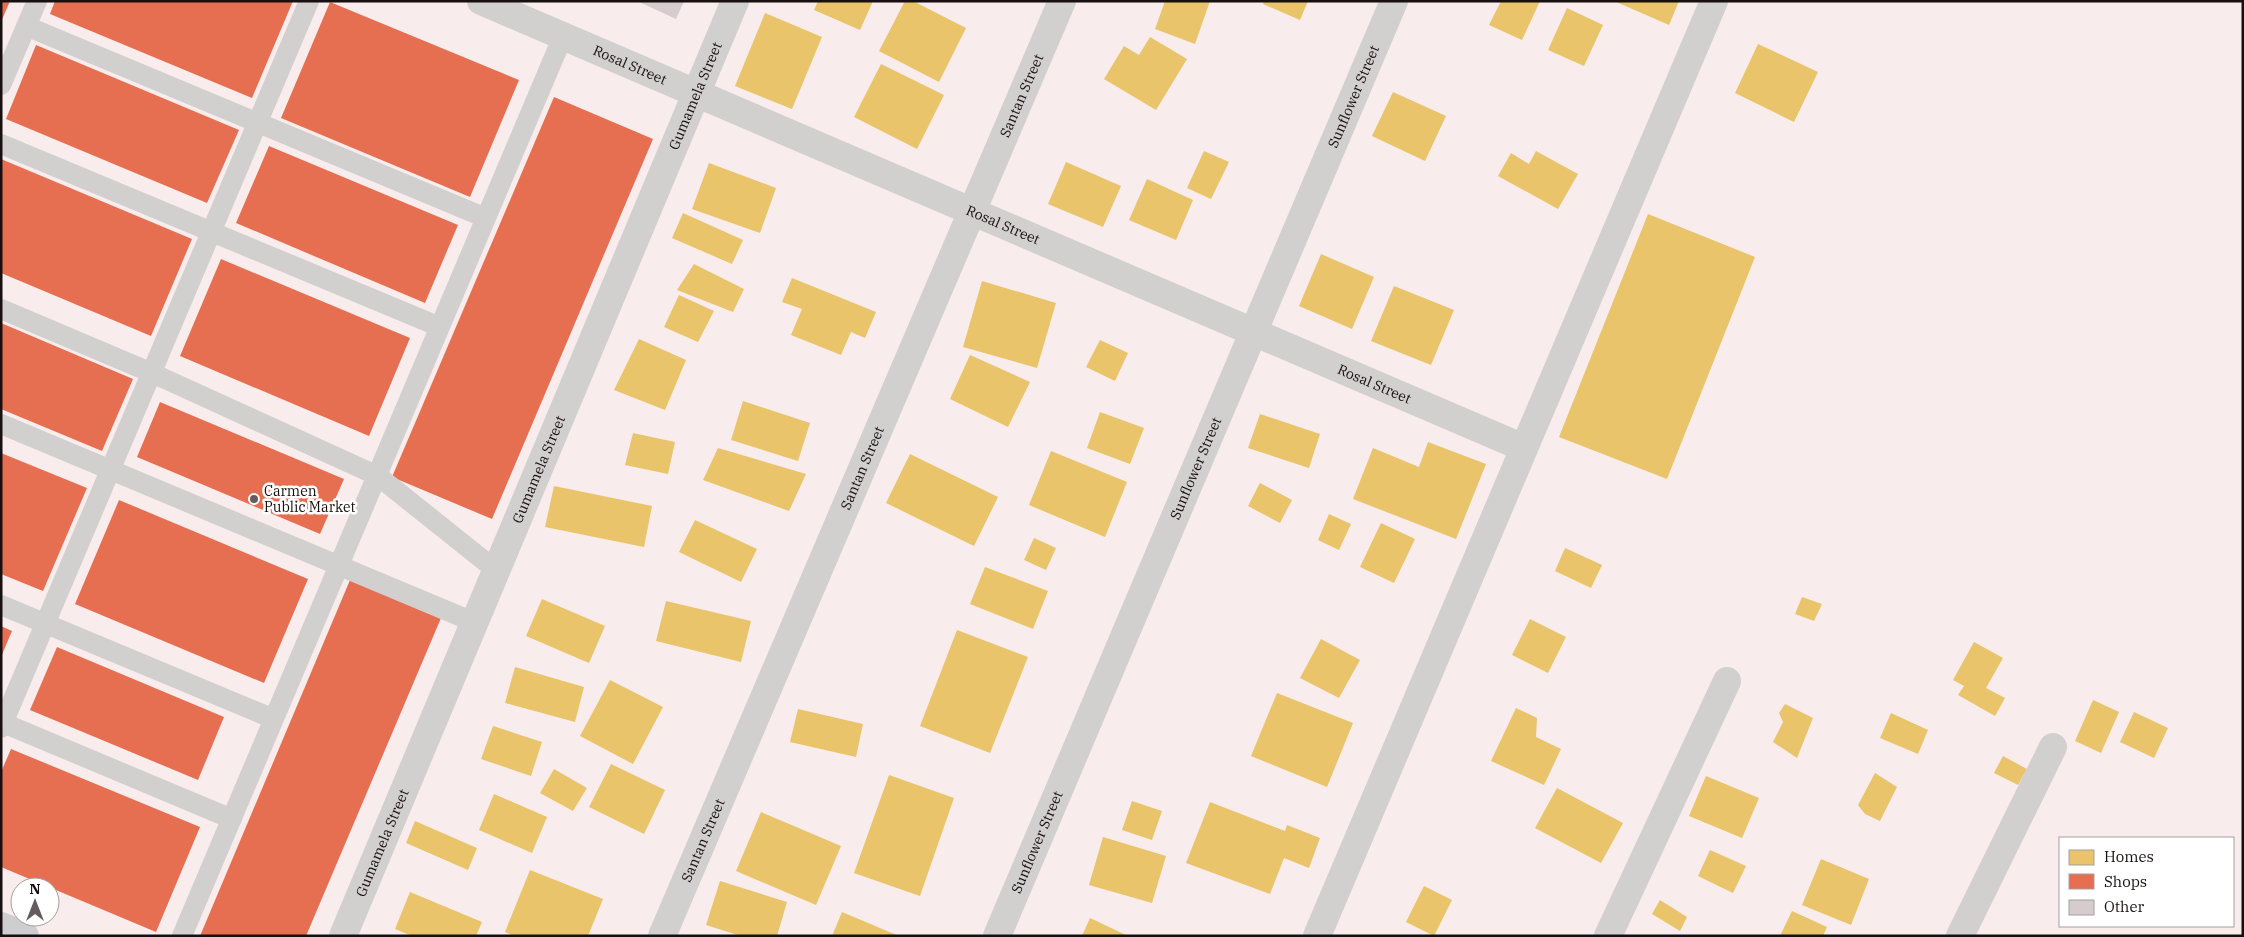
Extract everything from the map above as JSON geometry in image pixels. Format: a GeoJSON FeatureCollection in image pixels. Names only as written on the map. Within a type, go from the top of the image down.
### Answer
{"type":"FeatureCollection","features":[{"type":"Feature","properties":{"kind":"street","name":"Rosal Street"},"geometry":{"type":"LineString","coordinates":[[481,1],[1524,448]]}},
{"type":"Feature","properties":{"kind":"street","name":"Gumamela Street"},"geometry":{"type":"LineString","coordinates":[[342,936],[476,623],[698,94],[735,1]]}},
{"type":"Feature","properties":{"kind":"street","name":"Santan Street"},"geometry":{"type":"LineString","coordinates":[[662,936],[1062,1]]}},
{"type":"Feature","properties":{"kind":"street","name":"Sunflower Street"},"geometry":{"type":"LineString","coordinates":[[997,936],[1394,1]]}},
{"type":"Feature","properties":{"kind":"street"},"geometry":{"type":"LineString","coordinates":[[1317,936],[1714,1]]}},
{"type":"Feature","properties":{"kind":"street"},"geometry":{"type":"LineString","coordinates":[[1608,936],[1727,681]]}},
{"type":"Feature","properties":{"kind":"street"},"geometry":{"type":"LineString","coordinates":[[1960,936],[2053,747]]}},
{"type":"Feature","properties":{"kind":"street"},"geometry":{"type":"LineString","coordinates":[[1,926],[25,936]]}},
{"type":"Feature","properties":{"kind":"lane"},"geometry":{"type":"LineString","coordinates":[[1,85],[37,1]]}},
{"type":"Feature","properties":{"kind":"lane"},"geometry":{"type":"LineString","coordinates":[[232,819],[2,724],[309,1]]}},
{"type":"Feature","properties":{"kind":"lane"},"geometry":{"type":"LineString","coordinates":[[26,26],[486,218]]}},
{"type":"Feature","properties":{"kind":"lane"},"geometry":{"type":"LineString","coordinates":[[182,936],[563,36]]}},
{"type":"Feature","properties":{"kind":"lane"},"geometry":{"type":"LineString","coordinates":[[1,144],[440,327]]}},
{"type":"Feature","properties":{"kind":"lane"},"geometry":{"type":"LineString","coordinates":[[1,309],[152,373],[378,476],[497,571]]}},
{"type":"Feature","properties":{"kind":"lane"},"geometry":{"type":"LineString","coordinates":[[1,424],[476,623]]}},
{"type":"Feature","properties":{"kind":"lane"},"geometry":{"type":"LineString","coordinates":[[1,604],[274,719]]}},
{"type":"Feature","properties":{"kind":"building: Homes"},"geometry":{"type":"Polygon","coordinates":[[[818,1],[873,1],[860,30],[814,10],[818,1]]]}},
{"type":"Feature","properties":{"kind":"building: Homes"},"geometry":{"type":"Polygon","coordinates":[[[905,1],[913,1],[966,28],[939,82],[879,51],[905,1]]]}},
{"type":"Feature","properties":{"kind":"building: Homes"},"geometry":{"type":"Polygon","coordinates":[[[1165,1],[1210,1],[1195,44],[1155,29],[1165,1]]]}},
{"type":"Feature","properties":{"kind":"building: Homes"},"geometry":{"type":"Polygon","coordinates":[[[1264,1],[1308,1],[1300,20],[1263,4],[1264,1]]]}},
{"type":"Feature","properties":{"kind":"building: Homes"},"geometry":{"type":"Polygon","coordinates":[[[1501,1],[1540,1],[1522,40],[1489,25],[1501,1]]]}},
{"type":"Feature","properties":{"kind":"building: Homes"},"geometry":{"type":"Polygon","coordinates":[[[1614,1],[1679,1],[1669,25],[1614,1]]]}},
{"type":"Feature","properties":{"kind":"building: Homes"},"geometry":{"type":"Polygon","coordinates":[[[1567,8],[1603,25],[1584,66],[1548,50],[1567,8]]]}},
{"type":"Feature","properties":{"kind":"building: Homes"},"geometry":{"type":"Polygon","coordinates":[[[765,13],[822,37],[792,109],[735,86],[765,13]]]}},
{"type":"Feature","properties":{"kind":"building: Homes"},"geometry":{"type":"Polygon","coordinates":[[[1150,37],[1187,59],[1156,110],[1104,79],[1124,46],[1139,55],[1150,37]]]}},
{"type":"Feature","properties":{"kind":"building: Homes"},"geometry":{"type":"Polygon","coordinates":[[[1758,44],[1818,72],[1794,122],[1735,93],[1758,44]]]}},
{"type":"Feature","properties":{"kind":"building: Homes"},"geometry":{"type":"Polygon","coordinates":[[[881,64],[944,95],[917,149],[854,117],[881,64]]]}},
{"type":"Feature","properties":{"kind":"building: Homes"},"geometry":{"type":"Polygon","coordinates":[[[1393,92],[1446,116],[1425,161],[1372,136],[1393,92]]]}},
{"type":"Feature","properties":{"kind":"building: Homes"},"geometry":{"type":"Polygon","coordinates":[[[1204,151],[1229,162],[1211,199],[1187,188],[1204,151]]]}},
{"type":"Feature","properties":{"kind":"building: Homes"},"geometry":{"type":"Polygon","coordinates":[[[1536,151],[1578,174],[1558,209],[1498,176],[1511,153],[1529,164],[1536,151]]]}},
{"type":"Feature","properties":{"kind":"building: Homes"},"geometry":{"type":"Polygon","coordinates":[[[1066,162],[1121,186],[1103,227],[1048,204],[1066,162]]]}},
{"type":"Feature","properties":{"kind":"building: Homes"},"geometry":{"type":"Polygon","coordinates":[[[709,163],[776,188],[760,233],[692,209],[709,163]]]}},
{"type":"Feature","properties":{"kind":"building: Homes"},"geometry":{"type":"Polygon","coordinates":[[[1147,179],[1193,200],[1176,240],[1129,220],[1147,179]]]}},
{"type":"Feature","properties":{"kind":"building: Homes"},"geometry":{"type":"Polygon","coordinates":[[[683,213],[743,240],[732,264],[672,238],[683,213]]]}},
{"type":"Feature","properties":{"kind":"building: Homes"},"geometry":{"type":"Polygon","coordinates":[[[1648,214],[1755,257],[1667,479],[1559,437],[1648,214]]]}},
{"type":"Feature","properties":{"kind":"building: Homes"},"geometry":{"type":"Polygon","coordinates":[[[1321,254],[1374,277],[1352,329],[1299,306],[1321,254]]]}},
{"type":"Feature","properties":{"kind":"building: Homes"},"geometry":{"type":"Polygon","coordinates":[[[694,264],[744,289],[733,312],[677,290],[694,264]]]}},
{"type":"Feature","properties":{"kind":"building: Homes"},"geometry":{"type":"Polygon","coordinates":[[[792,278],[876,312],[865,338],[851,332],[841,355],[791,335],[802,309],[782,302],[792,278]]]}},
{"type":"Feature","properties":{"kind":"building: Homes"},"geometry":{"type":"Polygon","coordinates":[[[982,281],[1056,303],[1037,368],[963,347],[982,281]]]}},
{"type":"Feature","properties":{"kind":"building: Homes"},"geometry":{"type":"Polygon","coordinates":[[[1394,286],[1454,310],[1431,365],[1371,341],[1394,286]]]}},
{"type":"Feature","properties":{"kind":"building: Homes"},"geometry":{"type":"Polygon","coordinates":[[[679,295],[714,311],[698,342],[664,327],[679,295]]]}},
{"type":"Feature","properties":{"kind":"building: Homes"},"geometry":{"type":"Polygon","coordinates":[[[639,339],[686,360],[665,410],[614,390],[639,339]]]}},
{"type":"Feature","properties":{"kind":"building: Homes"},"geometry":{"type":"Polygon","coordinates":[[[1100,340],[1128,353],[1115,381],[1086,367],[1100,340]]]}},
{"type":"Feature","properties":{"kind":"building: Homes"},"geometry":{"type":"Polygon","coordinates":[[[970,355],[1030,382],[1008,427],[950,399],[970,355]]]}},
{"type":"Feature","properties":{"kind":"building: Homes"},"geometry":{"type":"Polygon","coordinates":[[[743,401],[810,423],[798,461],[731,440],[743,401]]]}},
{"type":"Feature","properties":{"kind":"building: Homes"},"geometry":{"type":"Polygon","coordinates":[[[1100,412],[1144,428],[1130,464],[1087,448],[1100,412]]]}},
{"type":"Feature","properties":{"kind":"building: Homes"},"geometry":{"type":"Polygon","coordinates":[[[1260,414],[1320,434],[1309,468],[1248,448],[1260,414]]]}},
{"type":"Feature","properties":{"kind":"building: Homes"},"geometry":{"type":"Polygon","coordinates":[[[633,433],[675,442],[668,474],[625,465],[633,433]]]}},
{"type":"Feature","properties":{"kind":"building: Homes"},"geometry":{"type":"Polygon","coordinates":[[[1428,442],[1486,464],[1456,539],[1353,499],[1373,448],[1419,467],[1428,442]]]}},
{"type":"Feature","properties":{"kind":"building: Homes"},"geometry":{"type":"Polygon","coordinates":[[[718,448],[806,474],[789,511],[703,480],[718,448]]]}},
{"type":"Feature","properties":{"kind":"building: Homes"},"geometry":{"type":"Polygon","coordinates":[[[1051,451],[1127,482],[1105,537],[1029,505],[1051,451]]]}},
{"type":"Feature","properties":{"kind":"building: Homes"},"geometry":{"type":"Polygon","coordinates":[[[910,454],[998,497],[974,546],[886,503],[910,454]]]}},
{"type":"Feature","properties":{"kind":"building: Homes"},"geometry":{"type":"Polygon","coordinates":[[[1260,483],[1292,500],[1280,523],[1248,506],[1260,483]]]}},
{"type":"Feature","properties":{"kind":"building: Homes"},"geometry":{"type":"Polygon","coordinates":[[[554,486],[652,506],[644,547],[545,527],[554,486]]]}},
{"type":"Feature","properties":{"kind":"building: Homes"},"geometry":{"type":"Polygon","coordinates":[[[1329,514],[1351,524],[1339,550],[1318,540],[1329,514]]]}},
{"type":"Feature","properties":{"kind":"building: Homes"},"geometry":{"type":"Polygon","coordinates":[[[695,520],[757,549],[741,582],[679,552],[695,520]]]}},
{"type":"Feature","properties":{"kind":"building: Homes"},"geometry":{"type":"Polygon","coordinates":[[[1381,523],[1415,539],[1394,583],[1360,567],[1381,523]]]}},
{"type":"Feature","properties":{"kind":"building: Homes"},"geometry":{"type":"Polygon","coordinates":[[[1034,538],[1056,548],[1046,570],[1024,560],[1034,538]]]}},
{"type":"Feature","properties":{"kind":"building: Homes"},"geometry":{"type":"Polygon","coordinates":[[[1565,548],[1602,565],[1591,588],[1555,571],[1565,548]]]}},
{"type":"Feature","properties":{"kind":"building: Homes"},"geometry":{"type":"Polygon","coordinates":[[[985,567],[1048,591],[1033,629],[970,604],[985,567]]]}},
{"type":"Feature","properties":{"kind":"building: Homes"},"geometry":{"type":"Polygon","coordinates":[[[1802,597],[1822,604],[1814,621],[1795,614],[1802,597]]]}},
{"type":"Feature","properties":{"kind":"building: Homes"},"geometry":{"type":"Polygon","coordinates":[[[542,599],[605,626],[589,663],[526,636],[542,599]]]}},
{"type":"Feature","properties":{"kind":"building: Homes"},"geometry":{"type":"Polygon","coordinates":[[[666,601],[751,621],[741,662],[656,641],[666,601]]]}},
{"type":"Feature","properties":{"kind":"building: Homes"},"geometry":{"type":"Polygon","coordinates":[[[1530,619],[1566,637],[1548,673],[1512,655],[1530,619]]]}},
{"type":"Feature","properties":{"kind":"building: Homes"},"geometry":{"type":"Polygon","coordinates":[[[957,630],[1028,657],[990,753],[920,726],[957,630]]]}},
{"type":"Feature","properties":{"kind":"building: Homes"},"geometry":{"type":"Polygon","coordinates":[[[1321,639],[1360,660],[1339,698],[1300,678],[1321,639]]]}},
{"type":"Feature","properties":{"kind":"building: Homes"},"geometry":{"type":"Polygon","coordinates":[[[1974,642],[2003,658],[1986,688],[2005,698],[1995,716],[1958,695],[1964,686],[1953,680],[1974,642]]]}},
{"type":"Feature","properties":{"kind":"building: Homes"},"geometry":{"type":"Polygon","coordinates":[[[515,667],[584,687],[575,722],[505,703],[515,667]]]}},
{"type":"Feature","properties":{"kind":"building: Homes"},"geometry":{"type":"Polygon","coordinates":[[[610,680],[663,707],[633,764],[580,736],[610,680]]]}},
{"type":"Feature","properties":{"kind":"building: Homes"},"geometry":{"type":"Polygon","coordinates":[[[1277,693],[1353,723],[1327,787],[1251,756],[1277,693]]]}},
{"type":"Feature","properties":{"kind":"building: Homes"},"geometry":{"type":"Polygon","coordinates":[[[2093,700],[2119,712],[2101,753],[2075,741],[2093,700]]]}},
{"type":"Feature","properties":{"kind":"building: Homes"},"geometry":{"type":"Polygon","coordinates":[[[1785,704],[1813,718],[1797,758],[1773,742],[1783,722],[1779,713],[1785,704]]]}},
{"type":"Feature","properties":{"kind":"building: Homes"},"geometry":{"type":"Polygon","coordinates":[[[1516,708],[1537,718],[1536,737],[1561,749],[1544,785],[1491,761],[1516,708]]]}},
{"type":"Feature","properties":{"kind":"building: Homes"},"geometry":{"type":"Polygon","coordinates":[[[798,709],[863,724],[856,757],[790,742],[798,709]]]}},
{"type":"Feature","properties":{"kind":"building: Homes"},"geometry":{"type":"Polygon","coordinates":[[[2134,712],[2168,728],[2154,758],[2120,742],[2134,712]]]}},
{"type":"Feature","properties":{"kind":"building: Homes"},"geometry":{"type":"Polygon","coordinates":[[[1891,713],[1928,730],[1918,754],[1880,738],[1891,713]]]}},
{"type":"Feature","properties":{"kind":"building: Homes"},"geometry":{"type":"Polygon","coordinates":[[[493,726],[542,742],[531,776],[481,759],[493,726]]]}},
{"type":"Feature","properties":{"kind":"building: Homes"},"geometry":{"type":"Polygon","coordinates":[[[2003,756],[2027,769],[2018,785],[1994,773],[2003,756]]]}},
{"type":"Feature","properties":{"kind":"building: Homes"},"geometry":{"type":"Polygon","coordinates":[[[611,764],[665,790],[644,834],[589,807],[611,764]]]}},
{"type":"Feature","properties":{"kind":"building: Homes"},"geometry":{"type":"Polygon","coordinates":[[[554,769],[587,788],[573,811],[540,793],[554,769]]]}},
{"type":"Feature","properties":{"kind":"building: Homes"},"geometry":{"type":"Polygon","coordinates":[[[1875,773],[1897,787],[1880,821],[1865,814],[1858,805],[1875,773]]]}},
{"type":"Feature","properties":{"kind":"building: Homes"},"geometry":{"type":"Polygon","coordinates":[[[889,775],[954,798],[920,896],[854,873],[889,775]]]}},
{"type":"Feature","properties":{"kind":"building: Homes"},"geometry":{"type":"Polygon","coordinates":[[[1706,776],[1759,798],[1742,838],[1689,816],[1706,776]]]}},
{"type":"Feature","properties":{"kind":"building: Homes"},"geometry":{"type":"Polygon","coordinates":[[[1557,788],[1623,823],[1601,863],[1535,828],[1557,788]]]}},
{"type":"Feature","properties":{"kind":"building: Homes"},"geometry":{"type":"Polygon","coordinates":[[[494,794],[547,817],[532,853],[479,830],[494,794]]]}},
{"type":"Feature","properties":{"kind":"building: Homes"},"geometry":{"type":"Polygon","coordinates":[[[1132,801],[1162,811],[1152,840],[1122,830],[1132,801]]]}},
{"type":"Feature","properties":{"kind":"building: Homes"},"geometry":{"type":"Polygon","coordinates":[[[1210,802],[1285,831],[1287,825],[1320,838],[1309,868],[1284,858],[1270,894],[1186,863],[1210,802]]]}},
{"type":"Feature","properties":{"kind":"building: Homes"},"geometry":{"type":"Polygon","coordinates":[[[761,812],[841,846],[816,905],[736,871],[761,812]]]}},
{"type":"Feature","properties":{"kind":"building: Homes"},"geometry":{"type":"Polygon","coordinates":[[[415,821],[477,848],[468,870],[406,843],[415,821]]]}},
{"type":"Feature","properties":{"kind":"building: Homes"},"geometry":{"type":"Polygon","coordinates":[[[1103,837],[1166,856],[1152,903],[1089,885],[1103,837]]]}},
{"type":"Feature","properties":{"kind":"building: Homes"},"geometry":{"type":"Polygon","coordinates":[[[1710,850],[1746,866],[1733,893],[1698,876],[1710,850]]]}},
{"type":"Feature","properties":{"kind":"building: Homes"},"geometry":{"type":"Polygon","coordinates":[[[1821,859],[1869,879],[1851,925],[1802,905],[1821,859]]]}},
{"type":"Feature","properties":{"kind":"building: Homes"},"geometry":{"type":"Polygon","coordinates":[[[530,870],[603,899],[588,936],[514,936],[505,932],[530,870]]]}},
{"type":"Feature","properties":{"kind":"building: Homes"},"geometry":{"type":"Polygon","coordinates":[[[720,881],[787,902],[777,936],[741,936],[706,925],[720,881]]]}},
{"type":"Feature","properties":{"kind":"building: Homes"},"geometry":{"type":"Polygon","coordinates":[[[1424,886],[1452,900],[1434,936],[1406,922],[1424,886]]]}},
{"type":"Feature","properties":{"kind":"building: Homes"},"geometry":{"type":"Polygon","coordinates":[[[410,892],[482,922],[476,936],[412,936],[395,929],[410,892]]]}},
{"type":"Feature","properties":{"kind":"building: Homes"},"geometry":{"type":"Polygon","coordinates":[[[1660,900],[1687,917],[1680,931],[1652,914],[1660,900]]]}},
{"type":"Feature","properties":{"kind":"building: Homes"},"geometry":{"type":"Polygon","coordinates":[[[1792,911],[1827,927],[1823,936],[1780,936],[1792,911]]]}},
{"type":"Feature","properties":{"kind":"building: Homes"},"geometry":{"type":"Polygon","coordinates":[[[842,912],[899,936],[832,936],[842,912]]]}},
{"type":"Feature","properties":{"kind":"building: Homes"},"geometry":{"type":"Polygon","coordinates":[[[1090,918],[1128,936],[1082,936],[1090,918]]]}},
{"type":"Feature","properties":{"kind":"building: Shops"},"geometry":{"type":"Polygon","coordinates":[[[1,1],[10,1],[1,22],[1,1]]]}},
{"type":"Feature","properties":{"kind":"building: Shops"},"geometry":{"type":"Polygon","coordinates":[[[55,1],[293,1],[252,98],[50,14],[55,1]]]}},
{"type":"Feature","properties":{"kind":"building: Shops"},"geometry":{"type":"Polygon","coordinates":[[[330,2],[519,80],[470,197],[281,118],[330,2]]]}},
{"type":"Feature","properties":{"kind":"building: Shops"},"geometry":{"type":"Polygon","coordinates":[[[36,45],[239,130],[207,203],[6,119],[36,45]]]}},
{"type":"Feature","properties":{"kind":"building: Shops"},"geometry":{"type":"Polygon","coordinates":[[[554,97],[653,139],[492,519],[392,477],[554,97]]]}},
{"type":"Feature","properties":{"kind":"building: Shops"},"geometry":{"type":"Polygon","coordinates":[[[269,146],[458,225],[425,303],[236,223],[269,146]]]}},
{"type":"Feature","properties":{"kind":"building: Shops"},"geometry":{"type":"Polygon","coordinates":[[[1,159],[192,239],[151,336],[1,273],[1,159]]]}},
{"type":"Feature","properties":{"kind":"building: Shops"},"geometry":{"type":"Polygon","coordinates":[[[221,259],[410,338],[369,436],[180,356],[221,259]]]}},
{"type":"Feature","properties":{"kind":"building: Shops"},"geometry":{"type":"Polygon","coordinates":[[[1,323],[133,379],[102,451],[1,409],[1,323]]]}},
{"type":"Feature","properties":{"kind":"building: Shops"},"geometry":{"type":"Polygon","coordinates":[[[160,402],[344,479],[320,534],[137,457],[160,402]]]}},
{"type":"Feature","properties":{"kind":"building: Shops"},"geometry":{"type":"Polygon","coordinates":[[[1,453],[87,488],[43,591],[1,574],[1,453]]]}},
{"type":"Feature","properties":{"kind":"building: Shops"},"geometry":{"type":"Polygon","coordinates":[[[119,500],[308,579],[264,683],[75,604],[119,500]]]}},
{"type":"Feature","properties":{"kind":"building: Shops"},"geometry":{"type":"Polygon","coordinates":[[[350,580],[441,618],[306,936],[200,936],[350,580]]]}},
{"type":"Feature","properties":{"kind":"building: Shops"},"geometry":{"type":"Polygon","coordinates":[[[1,626],[12,631],[1,657],[1,626]]]}},
{"type":"Feature","properties":{"kind":"building: Shops"},"geometry":{"type":"Polygon","coordinates":[[[57,647],[224,717],[198,780],[30,710],[57,647]]]}},
{"type":"Feature","properties":{"kind":"building: Shops"},"geometry":{"type":"Polygon","coordinates":[[[11,749],[200,827],[156,932],[60,892],[60,877],[25,877],[1,867],[1,772],[11,749]]]}},
{"type":"Feature","properties":{"kind":"building: Other"},"geometry":{"type":"Polygon","coordinates":[[[637,1],[684,1],[676,19],[637,1]]]}},
{"type":"Feature","properties":{"kind":"place","name":"Carmen Public Market"},"geometry":{"type":"Point","coordinates":[254,499]}}]}
